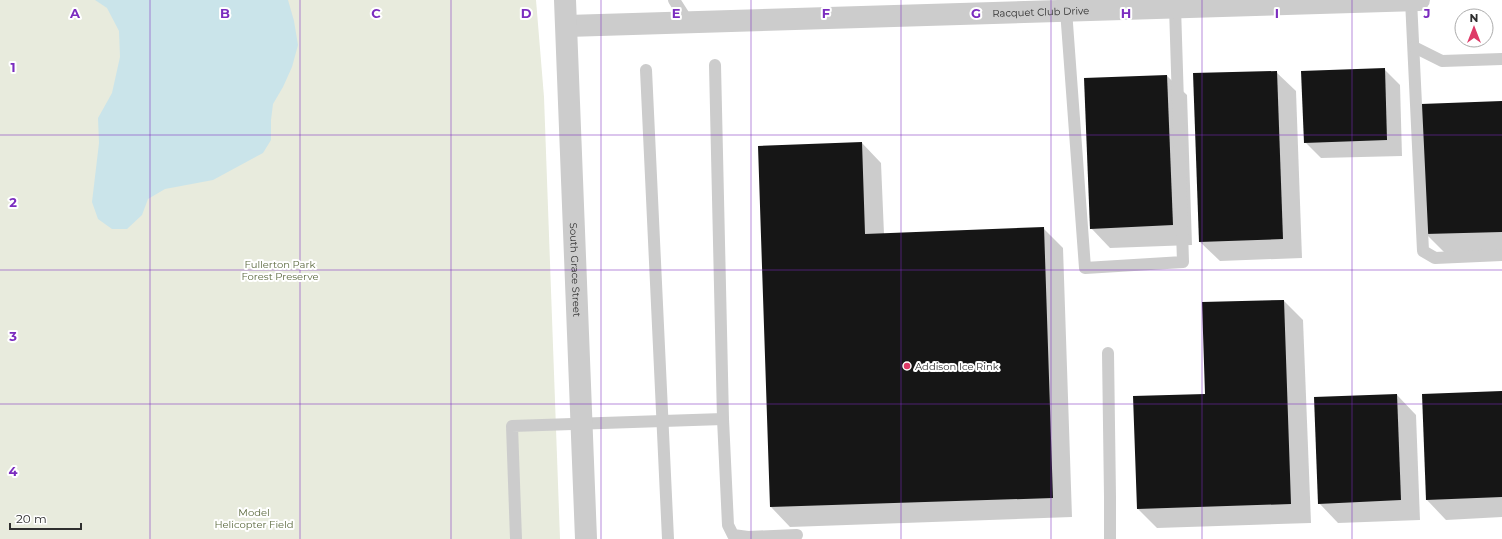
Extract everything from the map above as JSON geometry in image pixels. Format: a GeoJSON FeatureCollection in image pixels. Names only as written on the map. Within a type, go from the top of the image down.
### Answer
{"type":"FeatureCollection","features":[{"type":"Feature","properties":{"kind":"street","name":"South Grace Street"},"geometry":{"type":"LineString","coordinates":[[566,0],[586,539]]}},
{"type":"Feature","properties":{"kind":"street","name":"Racquet Club Drive"},"geometry":{"type":"LineString","coordinates":[[567,26],[1066,10],[1125,4],[1175,7],[1227,3],[1419,0]]}},
{"type":"Feature","properties":{"kind":"lane"},"geometry":{"type":"LineString","coordinates":[[674,0],[688,22]]}},
{"type":"Feature","properties":{"kind":"lane"},"geometry":{"type":"LineString","coordinates":[[1412,0],[1423,251],[1435,258],[1502,256]]}},
{"type":"Feature","properties":{"kind":"lane"},"geometry":{"type":"LineString","coordinates":[[1066,10],[1084,268],[1183,262],[1175,7]]}},
{"type":"Feature","properties":{"kind":"lane"},"geometry":{"type":"LineString","coordinates":[[1414,47],[1442,62],[1502,59]]}},
{"type":"Feature","properties":{"kind":"lane"},"geometry":{"type":"LineString","coordinates":[[715,65],[723,419],[728,525],[733,535],[748,538],[798,535]]}},
{"type":"Feature","properties":{"kind":"lane"},"geometry":{"type":"LineString","coordinates":[[646,70],[668,539]]}},
{"type":"Feature","properties":{"kind":"lane"},"geometry":{"type":"LineString","coordinates":[[1108,353],[1110,539]]}},
{"type":"Feature","properties":{"kind":"lane"},"geometry":{"type":"LineString","coordinates":[[516,539],[512,426],[723,419]]}},
{"type":"Feature","properties":{"kind":"green space","name":"Fullerton Park Forest Preserve"},"geometry":{"type":"Polygon","coordinates":[[[0,0],[536,0],[544,97],[560,539],[0,539],[0,0]]]}},
{"type":"Feature","properties":{"kind":"water"},"geometry":{"type":"Polygon","coordinates":[[[95,0],[288,0],[294,21],[298,45],[292,67],[273,104],[271,140],[263,153],[213,180],[165,189],[148,199],[142,215],[127,229],[112,229],[98,219],[92,202],[99,143],[98,118],[112,93],[120,57],[119,31],[107,8],[95,0]]]}},
{"type":"Feature","properties":{"kind":"building"},"geometry":{"type":"Polygon","coordinates":[[[1385,68],[1387,140],[1304,143],[1301,71],[1385,68]]]}},
{"type":"Feature","properties":{"kind":"building"},"geometry":{"type":"Polygon","coordinates":[[[1277,71],[1283,239],[1199,242],[1193,73],[1277,71]]]}},
{"type":"Feature","properties":{"kind":"building"},"geometry":{"type":"Polygon","coordinates":[[[1167,75],[1173,225],[1090,229],[1084,78],[1167,75]]]}},
{"type":"Feature","properties":{"kind":"building"},"geometry":{"type":"Polygon","coordinates":[[[1502,101],[1502,232],[1425,234],[1421,104],[1502,101]]]}},
{"type":"Feature","properties":{"kind":"building","name":"Addison Ice Rink"},"geometry":{"type":"Polygon","coordinates":[[[862,142],[865,234],[1044,227],[1053,498],[770,507],[758,146],[862,142]]]}},
{"type":"Feature","properties":{"kind":"building"},"geometry":{"type":"Polygon","coordinates":[[[1284,300],[1291,504],[1137,509],[1133,396],[1205,394],[1202,302],[1284,300]]]}},
{"type":"Feature","properties":{"kind":"building"},"geometry":{"type":"Polygon","coordinates":[[[1502,391],[1502,497],[1426,500],[1422,394],[1502,391]]]}},
{"type":"Feature","properties":{"kind":"building"},"geometry":{"type":"Polygon","coordinates":[[[1397,394],[1401,500],[1318,504],[1314,397],[1397,394]]]}},
{"type":"Feature","properties":{"kind":"place","name":"Addison Ice Rink"},"geometry":{"type":"Point","coordinates":[907,366]}},
{"type":"Feature","properties":{"kind":"park label","name":"Model Helicopter Field"},"geometry":{"type":"Point","coordinates":[254,518]}}]}
